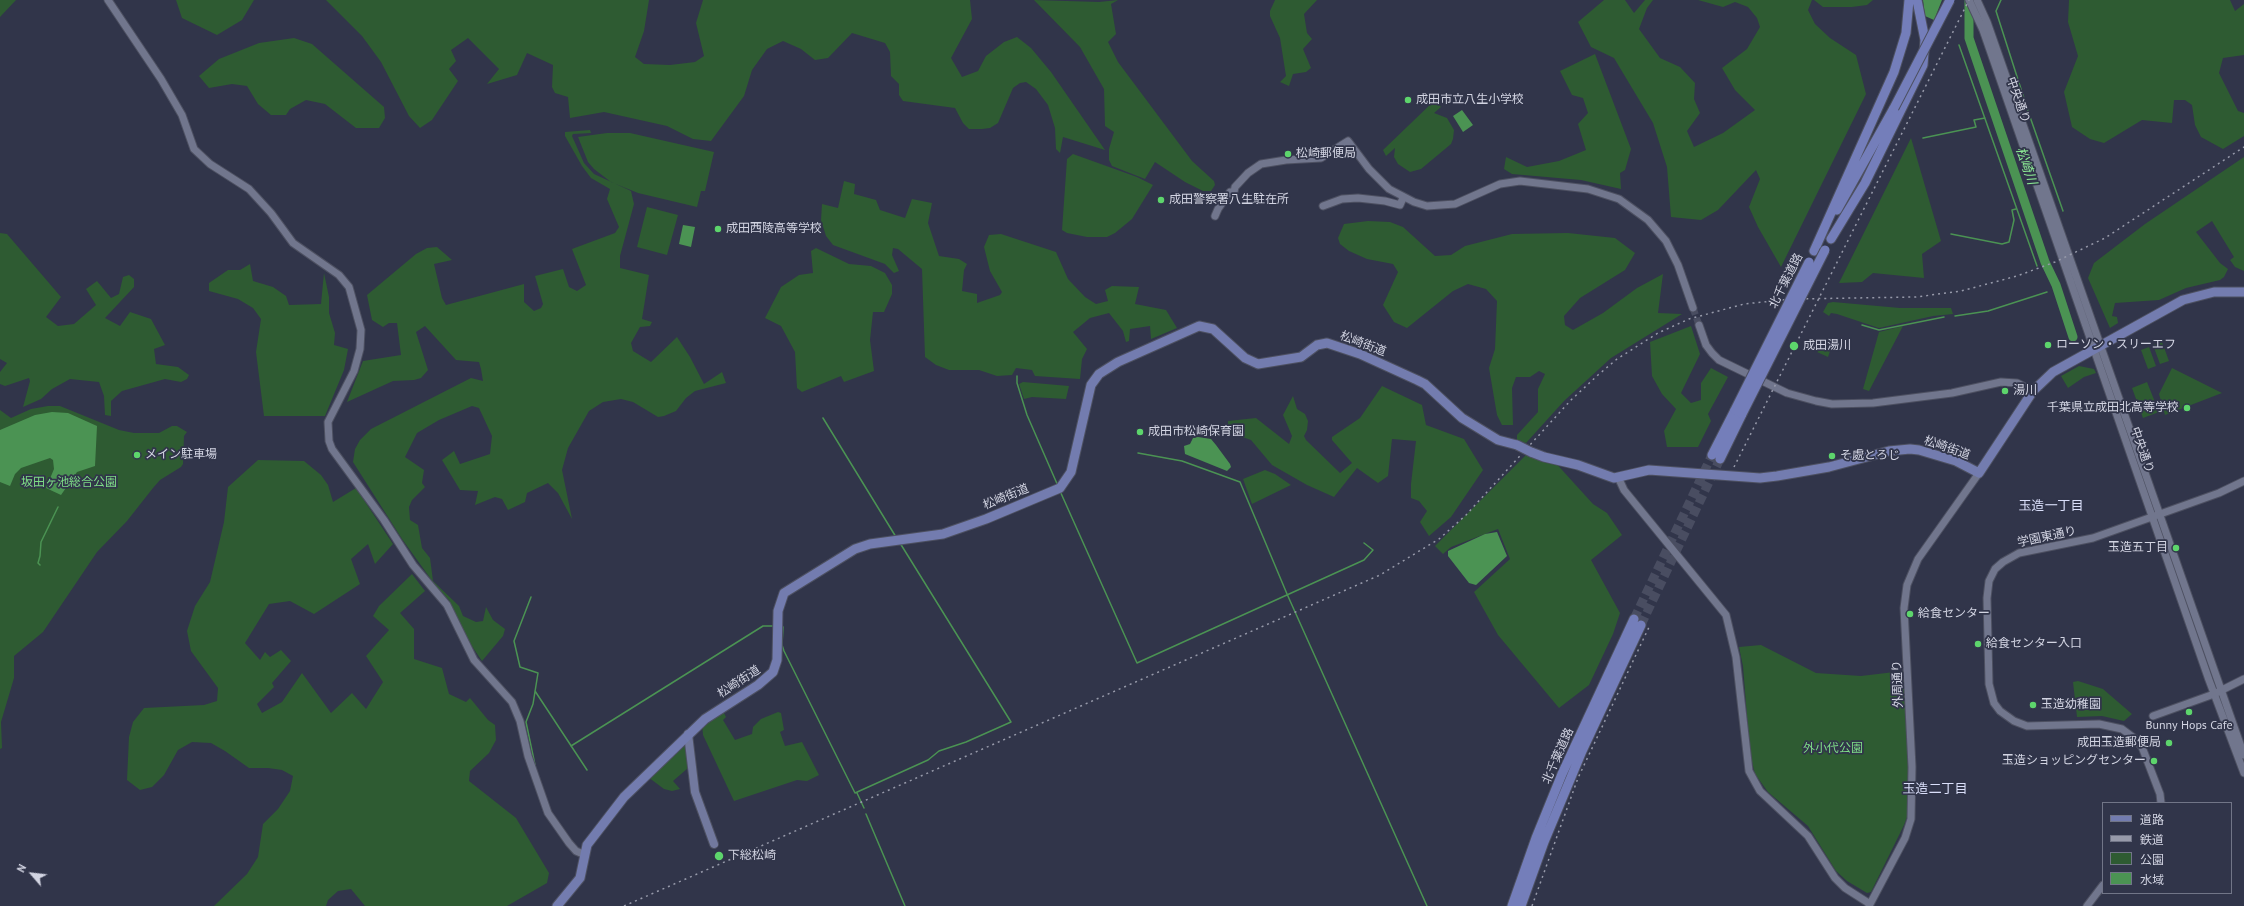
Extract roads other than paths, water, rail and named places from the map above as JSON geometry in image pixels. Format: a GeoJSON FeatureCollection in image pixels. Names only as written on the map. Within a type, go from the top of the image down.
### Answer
{"type":"FeatureCollection","features":[{"type":"Feature","properties":{"kind":"highway"},"geometry":{"type":"LineString","coordinates":[[1831,238],[1865,184],[1897,111],[1923,65],[1925,40],[1917,0]]}},
{"type":"Feature","properties":{"kind":"highway","name":"北千葉道路"},"geometry":{"type":"LineString","coordinates":[[1716,457],[1814,251],[1887,121],[1897,111],[1950,0]]}},
{"type":"Feature","properties":{"kind":"highway"},"geometry":{"type":"LineString","coordinates":[[1814,251],[1901,54],[1906,33],[1909,3]]}},
{"type":"Feature","properties":{"kind":"highway","name":"北千葉道路"},"geometry":{"type":"LineString","coordinates":[[1738,412],[1825,250],[1876,148],[1887,121]]}},
{"type":"Feature","properties":{"kind":"highway","name":"北千葉道路"},"geometry":{"type":"LineString","coordinates":[[1512,906],[1591,722],[1638,622]]}},
{"type":"Feature","properties":{"kind":"highway","name":"北千葉道路"},"geometry":{"type":"LineString","coordinates":[[1521,906],[1540,840]]}},
{"type":"Feature","properties":{"kind":"main road","name":"松崎街道"},"geometry":{"type":"LineString","coordinates":[[557,906],[580,878],[583,854],[593,835],[624,797],[688,734],[716,711],[758,685],[774,672],[777,660],[778,611],[782,597],[788,590],[848,553],[863,546],[943,534],[986,519],[1060,488],[1071,472],[1088,392],[1096,377],[1118,362],[1193,327],[1210,327],[1245,358],[1258,364],[1301,357],[1322,343],[1350,350],[1417,380],[1468,422],[1498,440],[1517,445],[1544,458],[1578,464],[1610,477],[1618,477],[1649,470],[1760,478],[1829,467],[1889,451],[1910,449],[1919,450],[1956,461],[1979,473],[2033,391],[2053,372],[2098,349],[2183,300],[2214,292],[2244,292]]}},
{"type":"Feature","properties":{"kind":"main road"},"geometry":{"type":"LineString","coordinates":[[688,734],[695,792],[714,844]]}},
{"type":"Feature","properties":{"kind":"street"},"geometry":{"type":"LineString","coordinates":[[108,0],[161,79],[182,115],[194,149],[210,164],[249,190],[268,209],[293,243],[339,275],[349,287],[361,330],[360,349],[354,371],[328,422],[329,441],[332,449],[384,520],[414,565],[447,605],[474,660],[512,702],[520,721],[528,756],[548,813],[569,843],[576,851],[583,854]]}},
{"type":"Feature","properties":{"kind":"street","name":"中央通り"},"geometry":{"type":"LineString","coordinates":[[1969,0],[1980,14]]}},
{"type":"Feature","properties":{"kind":"street","name":"中央通り"},"geometry":{"type":"LineString","coordinates":[[1978,0],[1980,14],[2156,517],[2214,694],[2244,773]]}},
{"type":"Feature","properties":{"kind":"street"},"geometry":{"type":"LineString","coordinates":[[1215,216],[1230,192],[1234,192],[1235,187],[1248,173],[1261,164],[1286,160],[1321,158],[1348,141],[1379,180],[1389,189],[1403,198],[1427,206],[1450,205],[1466,200],[1500,184],[1520,181],[1588,189],[1607,194],[1629,204],[1659,231],[1672,252],[1693,308]]}},
{"type":"Feature","properties":{"kind":"street"},"geometry":{"type":"LineString","coordinates":[[1323,206],[1342,199],[1358,198],[1385,201],[1400,205],[1403,198]]}},
{"type":"Feature","properties":{"kind":"street"},"geometry":{"type":"LineString","coordinates":[[1699,325],[1706,345],[1719,360],[1787,393],[1816,401],[1848,404],[1902,400],[1952,394],[2002,382],[2017,383],[2033,391]]}},
{"type":"Feature","properties":{"kind":"street","name":"外周通り"},"geometry":{"type":"LineString","coordinates":[[1870,905],[1905,838],[1911,819],[1912,767],[1904,608],[1907,585],[1918,559],[1979,473]]}},
{"type":"Feature","properties":{"kind":"street"},"geometry":{"type":"LineString","coordinates":[[1618,477],[1624,490],[1709,592],[1726,615],[1736,657],[1749,772],[1760,791],[1808,836],[1835,878],[1845,888],[1870,905]]}},
{"type":"Feature","properties":{"kind":"street","name":"学園東通り"},"geometry":{"type":"LineString","coordinates":[[2160,802],[2160,794],[2142,747],[2134,738],[2122,729],[2099,724],[2028,726],[2014,722],[2000,711],[1994,703],[1990,691],[1988,674],[1987,598],[1989,581],[1995,569],[2003,562],[2019,553],[2093,538],[2156,517],[2219,493],[2244,481]]}},
{"type":"Feature","properties":{"kind":"street","name":"中央通り"},"geometry":{"type":"LineString","coordinates":[[2156,517],[2244,755]]}},
{"type":"Feature","properties":{"kind":"street"},"geometry":{"type":"LineString","coordinates":[[2153,716],[2214,694],[2244,679]]}},
{"type":"Feature","properties":{"kind":"street"},"geometry":{"type":"LineString","coordinates":[[2087,906],[2102,886]]}},
{"type":"Feature","properties":{"kind":"water"},"geometry":{"type":"Polygon","coordinates":[[[1923,0],[1942,0],[1934,20],[1925,16],[1923,0]]]}},
{"type":"Feature","properties":{"kind":"water"},"geometry":{"type":"Polygon","coordinates":[[[1462,110],[1473,125],[1463,132],[1453,116],[1462,110]]]}},
{"type":"Feature","properties":{"kind":"water"},"geometry":{"type":"Polygon","coordinates":[[[683,225],[695,227],[691,247],[679,244],[683,225]]]}},
{"type":"Feature","properties":{"kind":"water"},"geometry":{"type":"Polygon","coordinates":[[[52,412],[68,413],[97,426],[95,466],[77,472],[61,495],[46,488],[54,469],[53,460],[50,458],[21,468],[15,474],[10,486],[0,482],[0,430],[35,415],[52,412]]]}},
{"type":"Feature","properties":{"kind":"water"},"geometry":{"type":"Polygon","coordinates":[[[1198,437],[1211,439],[1230,464],[1231,467],[1227,471],[1185,454],[1184,446],[1190,444],[1193,438],[1198,437]]]}},
{"type":"Feature","properties":{"kind":"water"},"geometry":{"type":"Polygon","coordinates":[[[1497,532],[1507,556],[1476,585],[1469,583],[1448,556],[1448,551],[1485,534],[1497,532]]]}},
{"type":"Feature","properties":{"kind":"waterway","name":"松崎川"},"geometry":{"type":"LineString","coordinates":[[1969,0],[1969,38],[2045,262],[2056,285],[2073,337]]}},
{"type":"Feature","properties":{"kind":"waterway"},"geometry":{"type":"LineString","coordinates":[[2001,0],[1996,11],[2029,114],[2063,211]]}},
{"type":"Feature","properties":{"kind":"waterway"},"geometry":{"type":"LineString","coordinates":[[1959,45],[2037,266]]}},
{"type":"Feature","properties":{"kind":"waterway"},"geometry":{"type":"LineString","coordinates":[[1923,138],[1976,127],[1974,120],[1985,118]]}},
{"type":"Feature","properties":{"kind":"waterway"},"geometry":{"type":"LineString","coordinates":[[1951,234],[2002,244],[2009,242],[2014,220],[2012,210],[2016,209]]}},
{"type":"Feature","properties":{"kind":"waterway"},"geometry":{"type":"LineString","coordinates":[[1955,316],[1988,311],[2047,292]]}},
{"type":"Feature","properties":{"kind":"waterway"},"geometry":{"type":"LineString","coordinates":[[1862,325],[1879,330],[1944,317]]}},
{"type":"Feature","properties":{"kind":"waterway"},"geometry":{"type":"LineString","coordinates":[[1017,376],[1017,383],[1027,415],[1058,486]]}},
{"type":"Feature","properties":{"kind":"waterway"},"geometry":{"type":"LineString","coordinates":[[823,418],[896,537]]}},
{"type":"Feature","properties":{"kind":"waterway"},"geometry":{"type":"LineString","coordinates":[[1138,453],[1182,461],[1240,482],[1287,594],[1427,906]]}},
{"type":"Feature","properties":{"kind":"waterway"},"geometry":{"type":"LineString","coordinates":[[1060,491],[1137,663],[1364,560],[1373,550],[1364,543]]}},
{"type":"Feature","properties":{"kind":"waterway"},"geometry":{"type":"LineString","coordinates":[[40,565],[38,563],[41,542],[58,507]]}},
{"type":"Feature","properties":{"kind":"waterway"},"geometry":{"type":"LineString","coordinates":[[781,626],[783,627],[782,645],[784,651],[855,793],[928,760],[939,751],[966,742],[1011,722],[900,543]]}},
{"type":"Feature","properties":{"kind":"waterway"},"geometry":{"type":"LineString","coordinates":[[531,597],[514,641],[520,667],[538,673],[533,704],[526,722],[535,765]]}},
{"type":"Feature","properties":{"kind":"waterway"},"geometry":{"type":"LineString","coordinates":[[571,746],[763,626],[775,626]]}},
{"type":"Feature","properties":{"kind":"waterway"},"geometry":{"type":"LineString","coordinates":[[535,691],[587,770]]}},
{"type":"Feature","properties":{"kind":"waterway"},"geometry":{"type":"LineString","coordinates":[[857,793],[864,808]]}},
{"type":"Feature","properties":{"kind":"waterway"},"geometry":{"type":"LineString","coordinates":[[866,814],[905,906]]}},
{"type":"Feature","properties":{"kind":"tunnel"},"geometry":{"type":"LineString","coordinates":[[1693,308],[1699,325]]}},
{"type":"Feature","properties":{"kind":"tunnel"},"geometry":{"type":"LineString","coordinates":[[1634,619],[1712,455]]}},
{"type":"Feature","properties":{"kind":"tunnel"},"geometry":{"type":"LineString","coordinates":[[1641,625],[1720,459]]}},
{"type":"Feature","properties":{"kind":"railway"},"geometry":{"type":"LineString","coordinates":[[1734,467],[1969,0]]}},
{"type":"Feature","properties":{"kind":"railway"},"geometry":{"type":"LineString","coordinates":[[624,906],[1380,575],[1439,539],[1466,515],[1571,400],[1617,359],[1658,333],[1689,319],[1744,304],[1792,299],[1916,297],[1961,291],[2017,276],[2055,262],[2105,238],[2244,147]]}},
{"type":"Feature","properties":{"kind":"railway"},"geometry":{"type":"LineString","coordinates":[[1532,906],[1578,778],[1650,625]]}},
{"type":"Feature","properties":{"kind":"place","name":"成田市立八生小学校"},"geometry":{"type":"Point","coordinates":[1408,100]}},
{"type":"Feature","properties":{"kind":"place","name":"松崎郵便局"},"geometry":{"type":"Point","coordinates":[1288,154]}},
{"type":"Feature","properties":{"kind":"place","name":"成田警察署八生駐在所"},"geometry":{"type":"Point","coordinates":[1161,200]}},
{"type":"Feature","properties":{"kind":"place","name":"成田西陵高等学校"},"geometry":{"type":"Point","coordinates":[718,229]}},
{"type":"Feature","properties":{"kind":"place","name":"ローソン・スリーエフ"},"geometry":{"type":"Point","coordinates":[2048,345]}},
{"type":"Feature","properties":{"kind":"place","name":"成田湯川"},"geometry":{"type":"Point","coordinates":[1794,346]}},
{"type":"Feature","properties":{"kind":"place","name":"湯川"},"geometry":{"type":"Point","coordinates":[2005,391]}},
{"type":"Feature","properties":{"kind":"place","name":"千葉県立成田北高等学校"},"geometry":{"type":"Point","coordinates":[2187,408]}},
{"type":"Feature","properties":{"kind":"place","name":"成田市松崎保育園"},"geometry":{"type":"Point","coordinates":[1140,432]}},
{"type":"Feature","properties":{"kind":"place","name":"メイン駐車場"},"geometry":{"type":"Point","coordinates":[137,455]}},
{"type":"Feature","properties":{"kind":"place","name":"そ處とろじ"},"geometry":{"type":"Point","coordinates":[1832,456]}},
{"type":"Feature","properties":{"kind":"place","name":"玉造五丁目"},"geometry":{"type":"Point","coordinates":[2176,548]}},
{"type":"Feature","properties":{"kind":"place","name":"給食センター"},"geometry":{"type":"Point","coordinates":[1910,614]}},
{"type":"Feature","properties":{"kind":"place","name":"給食センター入口"},"geometry":{"type":"Point","coordinates":[1978,644]}},
{"type":"Feature","properties":{"kind":"place","name":"玉造幼稚園"},"geometry":{"type":"Point","coordinates":[2033,705]}},
{"type":"Feature","properties":{"kind":"place","name":"Bunny Hops Cafe"},"geometry":{"type":"Point","coordinates":[2189,712]}},
{"type":"Feature","properties":{"kind":"place","name":"成田玉造郵便局"},"geometry":{"type":"Point","coordinates":[2169,743]}},
{"type":"Feature","properties":{"kind":"place","name":"玉造ショッピングセンター"},"geometry":{"type":"Point","coordinates":[2154,761]}},
{"type":"Feature","properties":{"kind":"place","name":"下総松崎"},"geometry":{"type":"Point","coordinates":[719,856]}},
{"type":"Feature","properties":{"kind":"district","name":"玉造一丁目"},"geometry":{"type":"Point","coordinates":[2051,506]}},
{"type":"Feature","properties":{"kind":"district","name":"玉造二丁目"},"geometry":{"type":"Point","coordinates":[1935,789]}},
{"type":"Feature","properties":{"kind":"park label","name":"坂田ヶ池総合公園"},"geometry":{"type":"Point","coordinates":[69,483]}},
{"type":"Feature","properties":{"kind":"park label","name":"外小代公園"},"geometry":{"type":"Point","coordinates":[1833,749]}}]}
